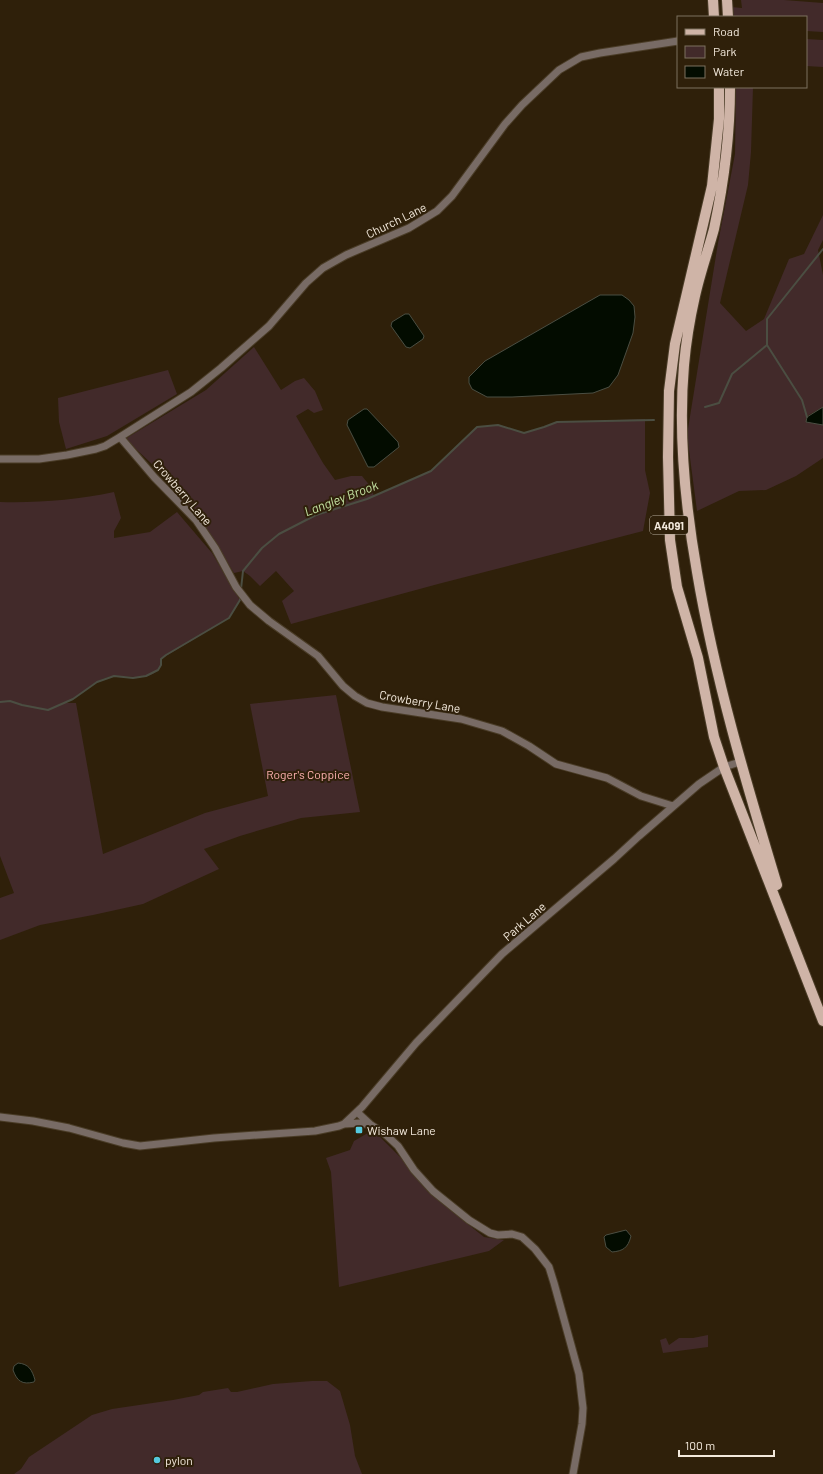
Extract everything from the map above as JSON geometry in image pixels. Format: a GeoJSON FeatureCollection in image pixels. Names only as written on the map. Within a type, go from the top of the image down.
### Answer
{"type":"FeatureCollection","features":[{"type":"Feature","properties":{"kind":"main road"},"geometry":{"type":"LineString","coordinates":[[713,0],[714,16]]}},
{"type":"Feature","properties":{"kind":"main road"},"geometry":{"type":"LineString","coordinates":[[727,0],[728,16]]}},
{"type":"Feature","properties":{"kind":"main road","name":"A4091"},"geometry":{"type":"LineString","coordinates":[[719,88],[718,126],[712,186],[672,362],[668,457],[670,540],[677,587],[698,658],[714,737],[724,767],[823,1021]]}},
{"type":"Feature","properties":{"kind":"main road","name":"A4091"},"geometry":{"type":"LineString","coordinates":[[730,88],[730,117],[722,187],[713,230],[695,296],[685,356],[681,400],[687,506],[700,592],[726,709],[795,949]]}},
{"type":"Feature","properties":{"kind":"street","name":"Church Lane"},"geometry":{"type":"LineString","coordinates":[[0,459],[39,458],[67,455],[105,446],[120,437],[191,392],[221,368],[269,326],[306,283],[323,268],[346,255],[410,228],[437,211],[452,196],[505,124],[522,105],[559,70],[581,57],[677,41]]}},
{"type":"Feature","properties":{"kind":"street","name":"Crowberry Lane"},"geometry":{"type":"LineString","coordinates":[[120,437],[154,477],[196,520],[215,548],[236,587],[250,605],[269,621],[318,656],[343,686],[355,696],[367,703],[382,707],[461,719],[502,731],[529,746],[556,764],[607,778],[641,796],[673,806]]}},
{"type":"Feature","properties":{"kind":"street","name":"Park Lane"},"geometry":{"type":"LineString","coordinates":[[344,1124],[362,1107],[416,1043],[496,960],[699,784],[724,767],[740,762]]}},
{"type":"Feature","properties":{"kind":"street"},"geometry":{"type":"LineString","coordinates":[[357,1112],[398,1146],[414,1170],[433,1191],[469,1220],[490,1233],[498,1235],[512,1234],[522,1237],[535,1249],[549,1267],[579,1374],[582,1424],[573,1474]]}},
{"type":"Feature","properties":{"kind":"street"},"geometry":{"type":"LineString","coordinates":[[0,1117],[33,1121],[69,1128],[123,1143],[140,1146],[214,1138],[315,1131],[344,1124],[360,1123],[371,1125]]}},
{"type":"Feature","properties":{"kind":"green space"},"geometry":{"type":"Polygon","coordinates":[[[741,0],[784,0],[823,3],[823,32],[807,31],[807,16],[732,16],[731,7],[742,8],[741,0]]]}},
{"type":"Feature","properties":{"kind":"green space"},"geometry":{"type":"Polygon","coordinates":[[[807,39],[823,40],[823,67],[807,66],[807,39]]]}},
{"type":"Feature","properties":{"kind":"green space"},"geometry":{"type":"Polygon","coordinates":[[[736,88],[753,88],[751,152],[748,185],[720,303],[746,331],[764,319],[789,259],[804,254],[823,215],[823,240],[818,250],[823,275],[823,407],[807,416],[806,421],[823,425],[823,458],[796,476],[766,490],[739,491],[697,511],[687,435],[718,243],[735,154],[736,88]]]}},
{"type":"Feature","properties":{"kind":"green space"},"geometry":{"type":"Polygon","coordinates":[[[254,347],[281,390],[295,381],[304,378],[315,391],[323,410],[314,413],[308,409],[296,416],[323,463],[335,480],[351,476],[362,476],[371,487],[374,496],[431,471],[477,427],[498,425],[524,433],[557,422],[645,419],[645,470],[650,493],[643,531],[291,624],[282,601],[294,591],[276,571],[260,586],[243,571],[234,573],[201,520],[152,464],[125,439],[206,390],[254,347]]]}},
{"type":"Feature","properties":{"kind":"green space"},"geometry":{"type":"Polygon","coordinates":[[[168,370],[177,394],[107,436],[66,449],[59,422],[58,398],[168,370]]]}},
{"type":"Feature","properties":{"kind":"green space","name":"Roger's Coppice"},"geometry":{"type":"Polygon","coordinates":[[[114,492],[121,518],[114,531],[114,538],[150,532],[177,512],[212,553],[240,600],[229,618],[161,659],[160,667],[156,672],[150,675],[136,677],[115,676],[106,678],[94,684],[77,696],[62,703],[76,703],[103,854],[205,813],[268,796],[250,704],[336,695],[360,812],[301,818],[240,836],[204,849],[219,869],[143,904],[40,925],[0,940],[0,898],[14,893],[0,856],[0,502],[57,500],[114,492]]]}},
{"type":"Feature","properties":{"kind":"green space"},"geometry":{"type":"Polygon","coordinates":[[[373,1130],[407,1164],[428,1192],[484,1237],[504,1240],[489,1251],[339,1287],[331,1172],[326,1158],[350,1150],[354,1141],[373,1130]]]}},
{"type":"Feature","properties":{"kind":"green space"},"geometry":{"type":"Polygon","coordinates":[[[708,1335],[708,1347],[663,1353],[660,1340],[666,1338],[669,1345],[679,1338],[693,1338],[708,1335]]]}},
{"type":"Feature","properties":{"kind":"green space"},"geometry":{"type":"Polygon","coordinates":[[[327,1381],[340,1391],[350,1425],[355,1456],[362,1474],[14,1474],[21,1469],[29,1457],[92,1415],[112,1409],[173,1400],[199,1395],[203,1392],[228,1388],[231,1392],[237,1392],[273,1384],[327,1381]]]}},
{"type":"Feature","properties":{"kind":"water"},"geometry":{"type":"Polygon","coordinates":[[[600,295],[622,295],[634,306],[635,317],[633,333],[618,375],[609,387],[593,393],[512,397],[487,397],[472,389],[469,383],[469,377],[485,361],[600,295]]]}},
{"type":"Feature","properties":{"kind":"water"},"geometry":{"type":"Polygon","coordinates":[[[405,314],[409,314],[424,336],[423,339],[410,348],[406,347],[391,326],[392,322],[405,314]]]}},
{"type":"Feature","properties":{"kind":"water"},"geometry":{"type":"Polygon","coordinates":[[[823,407],[823,425],[806,422],[807,417],[823,407]]]}},
{"type":"Feature","properties":{"kind":"water"},"geometry":{"type":"Polygon","coordinates":[[[364,409],[367,409],[398,442],[399,447],[374,467],[368,467],[347,425],[348,420],[364,409]]]}},
{"type":"Feature","properties":{"kind":"water"},"geometry":{"type":"Polygon","coordinates":[[[626,1230],[631,1236],[627,1246],[619,1251],[612,1252],[606,1247],[604,1237],[606,1235],[626,1230]]]}},
{"type":"Feature","properties":{"kind":"water"},"geometry":{"type":"Polygon","coordinates":[[[18,1363],[30,1368],[34,1376],[34,1382],[26,1383],[20,1381],[16,1377],[13,1370],[14,1366],[18,1363]]]}},
{"type":"Feature","properties":{"kind":"waterway"},"geometry":{"type":"LineString","coordinates":[[767,345],[767,319],[823,249]]}},
{"type":"Feature","properties":{"kind":"waterway","name":"Langley Brook"},"geometry":{"type":"LineString","coordinates":[[705,407],[719,403],[732,374],[767,345],[802,400],[807,417]]}},
{"type":"Feature","properties":{"kind":"waterway","name":"Langley Brook"},"geometry":{"type":"LineString","coordinates":[[241,589],[243,571],[262,548],[279,534],[316,515],[367,499],[431,471],[477,427],[498,425],[524,433],[557,422],[654,420]]}},
{"type":"Feature","properties":{"kind":"waterway","name":"Langley Brook"},"geometry":{"type":"LineString","coordinates":[[0,702],[10,701],[48,710],[73,699],[97,682],[114,676],[133,678],[146,676],[158,670],[161,665],[161,659],[166,655],[229,618],[240,600],[240,595]]}},
{"type":"Feature","properties":{"kind":"place","name":"Wishaw Lane"},"geometry":{"type":"Point","coordinates":[359,1130]}},
{"type":"Feature","properties":{"kind":"place","name":"pylon"},"geometry":{"type":"Point","coordinates":[157,1460]}}]}
